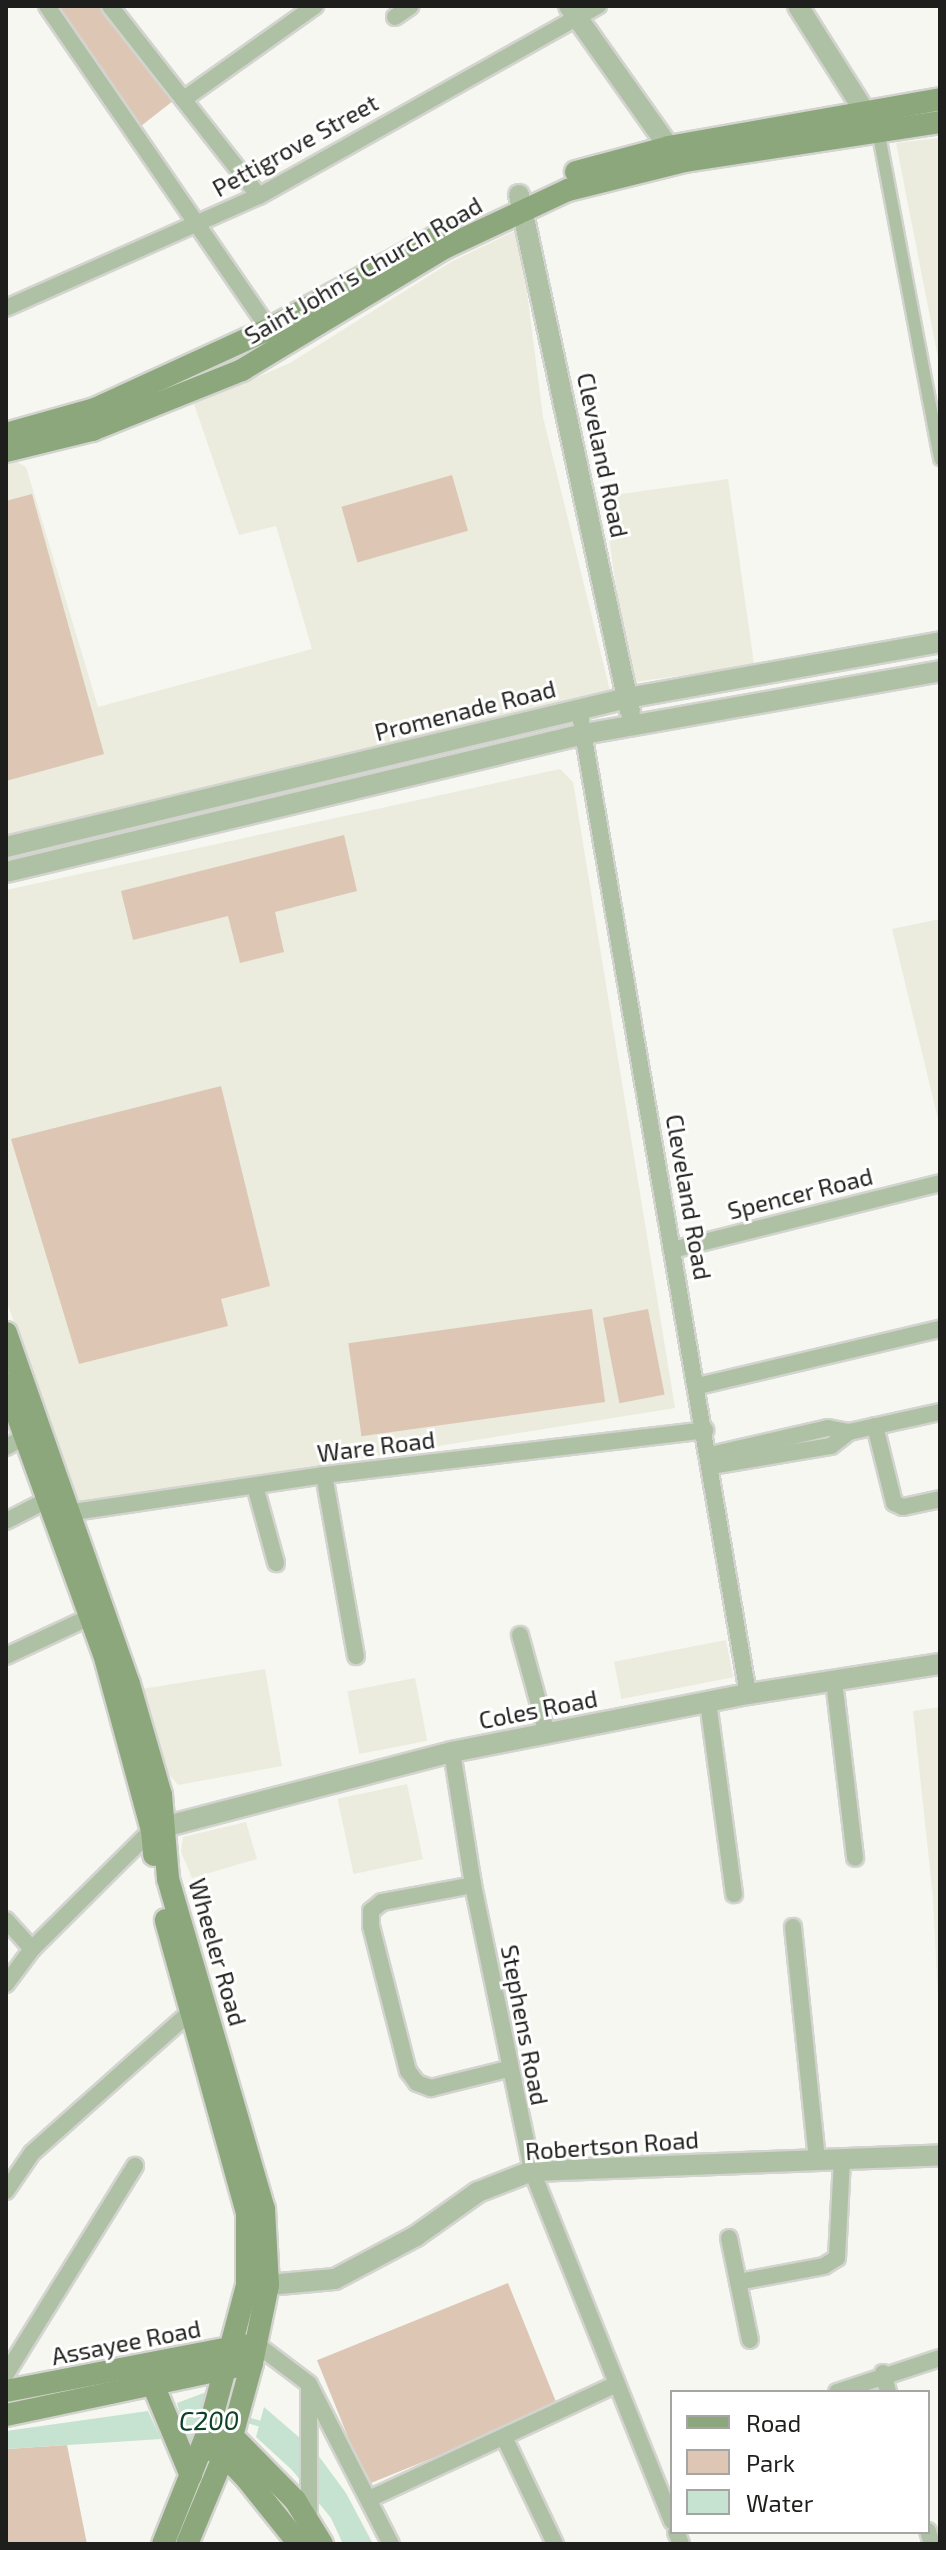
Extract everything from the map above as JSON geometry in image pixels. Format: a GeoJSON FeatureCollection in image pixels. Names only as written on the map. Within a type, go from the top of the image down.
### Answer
{"type":"FeatureCollection","features":[{"type":"Feature","properties":{"kind":"main road","name":"Saint John's Church Road"},"geometry":{"type":"LineString","coordinates":[[6,451],[92,430],[283,349],[567,175],[669,147],[863,109],[940,99]]}},
{"type":"Feature","properties":{"kind":"main road","name":"Saint John's Church Road"},"geometry":{"type":"LineString","coordinates":[[6,434],[95,409],[269,329],[522,202],[642,170],[940,122]]}},
{"type":"Feature","properties":{"kind":"main road","name":"Wheeler Road"},"geometry":{"type":"LineString","coordinates":[[6,1333],[90,1617],[159,1826]]}},
{"type":"Feature","properties":{"kind":"main road","name":"Wheeler Road"},"geometry":{"type":"LineString","coordinates":[[6,1384],[16,1442],[44,1466]]}},
{"type":"Feature","properties":{"kind":"main road","name":"Wheeler Road"},"geometry":{"type":"LineString","coordinates":[[57,1509],[129,1684],[159,1826],[156,1880],[264,2207],[268,2285],[243,2355],[187,2544]]}},
{"type":"Feature","properties":{"kind":"main road","name":"Wheeler Road"},"geometry":{"type":"LineString","coordinates":[[223,2090],[247,2213],[243,2355]]}},
{"type":"Feature","properties":{"kind":"main road","name":"Assayee Road"},"geometry":{"type":"LineString","coordinates":[[6,2415],[154,2387],[243,2355]]}},
{"type":"Feature","properties":{"kind":"main road","name":"Assayee Road"},"geometry":{"type":"LineString","coordinates":[[6,2391],[243,2355]]}},
{"type":"Feature","properties":{"kind":"main road"},"geometry":{"type":"LineString","coordinates":[[154,2387],[176,2447],[191,2476]]}},
{"type":"Feature","properties":{"kind":"main road","name":"Wheeler Road"},"geometry":{"type":"LineString","coordinates":[[163,2544],[191,2476],[221,2429]]}},
{"type":"Feature","properties":{"kind":"main road"},"geometry":{"type":"LineString","coordinates":[[221,2429],[308,2511],[322,2544]]}},
{"type":"Feature","properties":{"kind":"main road"},"geometry":{"type":"LineString","coordinates":[[221,2429],[302,2544]]}},
{"type":"Feature","properties":{"kind":"street"},"geometry":{"type":"LineString","coordinates":[[47,6],[200,224],[283,349]]}},
{"type":"Feature","properties":{"kind":"street"},"geometry":{"type":"LineString","coordinates":[[110,6],[259,196]]}},
{"type":"Feature","properties":{"kind":"street"},"geometry":{"type":"LineString","coordinates":[[395,17],[411,6]]}},
{"type":"Feature","properties":{"kind":"street","name":"Pettigrove Street"},"geometry":{"type":"LineString","coordinates":[[6,308],[259,196],[572,12],[598,6]]}},
{"type":"Feature","properties":{"kind":"street"},"geometry":{"type":"LineString","coordinates":[[798,6],[863,109]]}},
{"type":"Feature","properties":{"kind":"street"},"geometry":{"type":"LineString","coordinates":[[184,99],[307,9]]}},
{"type":"Feature","properties":{"kind":"street"},"geometry":{"type":"LineString","coordinates":[[572,12],[669,147]]}},
{"type":"Feature","properties":{"kind":"street"},"geometry":{"type":"LineString","coordinates":[[878,130],[940,459]]}},
{"type":"Feature","properties":{"kind":"street","name":"Cleveland Road"},"geometry":{"type":"LineString","coordinates":[[522,202],[633,727]]}},
{"type":"Feature","properties":{"kind":"street","name":"Promenade Road"},"geometry":{"type":"LineString","coordinates":[[6,847],[627,698],[940,642]]}},
{"type":"Feature","properties":{"kind":"street","name":"Promenade Road"},"geometry":{"type":"LineString","coordinates":[[6,872],[584,734],[940,671]]}},
{"type":"Feature","properties":{"kind":"street","name":"Cleveland Road"},"geometry":{"type":"LineString","coordinates":[[579,709],[698,1386],[748,1694]]}},
{"type":"Feature","properties":{"kind":"street","name":"Spencer Road"},"geometry":{"type":"LineString","coordinates":[[672,1250],[940,1183]]}},
{"type":"Feature","properties":{"kind":"street"},"geometry":{"type":"LineString","coordinates":[[698,1386],[940,1329]]}},
{"type":"Feature","properties":{"kind":"street"},"geometry":{"type":"LineString","coordinates":[[710,1460],[828,1428],[849,1432],[940,1412]]}},
{"type":"Feature","properties":{"kind":"street"},"geometry":{"type":"LineString","coordinates":[[875,1426],[894,1503],[903,1507],[940,1499]]}},
{"type":"Feature","properties":{"kind":"street","name":"Ware Road"},"geometry":{"type":"LineString","coordinates":[[6,1521],[57,1509],[705,1430]]}},
{"type":"Feature","properties":{"kind":"street"},"geometry":{"type":"LineString","coordinates":[[324,1475],[356,1656]]}},
{"type":"Feature","properties":{"kind":"street"},"geometry":{"type":"LineString","coordinates":[[255,1486],[276,1563]]}},
{"type":"Feature","properties":{"kind":"street"},"geometry":{"type":"LineString","coordinates":[[6,1656],[90,1617]]}},
{"type":"Feature","properties":{"kind":"street"},"geometry":{"type":"LineString","coordinates":[[520,1635],[547,1734]]}},
{"type":"Feature","properties":{"kind":"street","name":"Coles Road"},"geometry":{"type":"LineString","coordinates":[[159,1826],[452,1752],[748,1694],[940,1664]]}},
{"type":"Feature","properties":{"kind":"street"},"geometry":{"type":"LineString","coordinates":[[834,1681],[855,1858]]}},
{"type":"Feature","properties":{"kind":"street"},"geometry":{"type":"LineString","coordinates":[[708,1702],[734,1894]]}},
{"type":"Feature","properties":{"kind":"street","name":"Stephens Road"},"geometry":{"type":"LineString","coordinates":[[452,1752],[473,1885],[508,2069],[532,2171],[670,2516]]}},
{"type":"Feature","properties":{"kind":"street"},"geometry":{"type":"LineString","coordinates":[[6,1984],[32,1949],[159,1826]]}},
{"type":"Feature","properties":{"kind":"street"},"geometry":{"type":"LineString","coordinates":[[473,1885],[382,1902],[371,1911],[371,1926],[408,2071],[417,2083],[431,2088],[508,2069]]}},
{"type":"Feature","properties":{"kind":"street"},"geometry":{"type":"LineString","coordinates":[[6,1920],[32,1949]]}},
{"type":"Feature","properties":{"kind":"street"},"geometry":{"type":"LineString","coordinates":[[793,1927],[817,2160]]}},
{"type":"Feature","properties":{"kind":"street"},"geometry":{"type":"LineString","coordinates":[[6,2191],[32,2153],[106,2091],[199,2004]]}},
{"type":"Feature","properties":{"kind":"street","name":"Robertson Road"},"geometry":{"type":"LineString","coordinates":[[268,2285],[335,2279],[416,2236],[478,2192],[532,2171],[940,2155]]}},
{"type":"Feature","properties":{"kind":"street"},"geometry":{"type":"LineString","coordinates":[[738,2282],[824,2266],[837,2258],[842,2159]]}},
{"type":"Feature","properties":{"kind":"street"},"geometry":{"type":"LineString","coordinates":[[6,2374],[135,2166]]}},
{"type":"Feature","properties":{"kind":"street"},"geometry":{"type":"LineString","coordinates":[[729,2238],[750,2340]]}},
{"type":"Feature","properties":{"kind":"street"},"geometry":{"type":"LineString","coordinates":[[243,2355],[280,2358],[309,2384],[391,2544]]}},
{"type":"Feature","properties":{"kind":"street"},"geometry":{"type":"LineString","coordinates":[[842,2390],[883,2373],[940,2358]]}},
{"type":"Feature","properties":{"kind":"street"},"geometry":{"type":"LineString","coordinates":[[883,2373],[887,2390]]}},
{"type":"Feature","properties":{"kind":"street"},"geometry":{"type":"LineString","coordinates":[[302,2544],[308,2511],[306,2439],[309,2384]]}},
{"type":"Feature","properties":{"kind":"street"},"geometry":{"type":"LineString","coordinates":[[369,2499],[617,2384]]}},
{"type":"Feature","properties":{"kind":"street"},"geometry":{"type":"LineString","coordinates":[[504,2437],[555,2544]]}},
{"type":"Feature","properties":{"kind":"shaded area"},"geometry":{"type":"Polygon","coordinates":[[[940,138],[940,368],[896,143],[940,138]]]}},
{"type":"Feature","properties":{"kind":"shaded area"},"geometry":{"type":"Polygon","coordinates":[[[519,229],[543,417],[611,695],[6,837],[6,465],[17,462],[26,467],[98,707],[312,649],[276,526],[239,535],[194,404],[290,363],[451,262],[519,229]]]}},
{"type":"Feature","properties":{"kind":"shaded area"},"geometry":{"type":"Polygon","coordinates":[[[728,479],[754,665],[629,683],[603,497],[728,479]]]}},
{"type":"Feature","properties":{"kind":"shaded area"},"geometry":{"type":"Polygon","coordinates":[[[560,769],[573,782],[675,1408],[76,1504],[6,1299],[6,890],[560,769]]]}},
{"type":"Feature","properties":{"kind":"shaded area"},"geometry":{"type":"Polygon","coordinates":[[[940,919],[940,1127],[892,929],[940,919]]]}},
{"type":"Feature","properties":{"kind":"shaded area"},"geometry":{"type":"Polygon","coordinates":[[[726,1640],[733,1677],[621,1699],[614,1662],[726,1640]]]}},
{"type":"Feature","properties":{"kind":"shaded area"},"geometry":{"type":"Polygon","coordinates":[[[265,1669],[282,1766],[178,1785],[167,1772],[142,1689],[265,1669]]]}},
{"type":"Feature","properties":{"kind":"shaded area"},"geometry":{"type":"Polygon","coordinates":[[[415,1678],[427,1741],[359,1754],[347,1691],[415,1678]]]}},
{"type":"Feature","properties":{"kind":"shaded area"},"geometry":{"type":"Polygon","coordinates":[[[940,1707],[940,2039],[933,1898],[913,1711],[940,1707]]]}},
{"type":"Feature","properties":{"kind":"shaded area"},"geometry":{"type":"Polygon","coordinates":[[[407,1784],[423,1859],[354,1874],[338,1799],[407,1784]]]}},
{"type":"Feature","properties":{"kind":"shaded area"},"geometry":{"type":"Polygon","coordinates":[[[246,1822],[257,1859],[192,1878],[181,1852],[183,1837],[246,1822]]]}},
{"type":"Feature","properties":{"kind":"green space"},"geometry":{"type":"Polygon","coordinates":[[[56,6],[107,6],[178,97],[141,126],[56,6]]]}},
{"type":"Feature","properties":{"kind":"green space"},"geometry":{"type":"Polygon","coordinates":[[[452,475],[468,531],[357,562],[341,507],[452,475]]]}},
{"type":"Feature","properties":{"kind":"green space"},"geometry":{"type":"Polygon","coordinates":[[[32,494],[104,754],[6,781],[6,501],[32,494]]]}},
{"type":"Feature","properties":{"kind":"green space"},"geometry":{"type":"Polygon","coordinates":[[[344,835],[357,891],[275,912],[284,952],[240,963],[228,916],[133,940],[121,891],[344,835]]]}},
{"type":"Feature","properties":{"kind":"green space"},"geometry":{"type":"Polygon","coordinates":[[[221,1086],[270,1286],[221,1299],[228,1326],[79,1364],[11,1139],[221,1086]]]}},
{"type":"Feature","properties":{"kind":"green space"},"geometry":{"type":"Polygon","coordinates":[[[592,1309],[605,1402],[361,1436],[348,1343],[592,1309]]]}},
{"type":"Feature","properties":{"kind":"green space"},"geometry":{"type":"Polygon","coordinates":[[[648,1309],[665,1394],[619,1403],[603,1318],[648,1309]]]}},
{"type":"Feature","properties":{"kind":"green space"},"geometry":{"type":"Polygon","coordinates":[[[508,2283],[558,2407],[367,2484],[317,2360],[508,2283]]]}},
{"type":"Feature","properties":{"kind":"green space"},"geometry":{"type":"Polygon","coordinates":[[[67,2445],[87,2544],[6,2544],[6,2449],[67,2445]]]}},
{"type":"Feature","properties":{"kind":"water"},"geometry":{"type":"Polygon","coordinates":[[[209,2391],[198,2443],[188,2445],[177,2403],[209,2391]]]}},
{"type":"Feature","properties":{"kind":"water"},"geometry":{"type":"Polygon","coordinates":[[[264,2407],[315,2451],[346,2493],[373,2544],[343,2544],[331,2518],[292,2470],[256,2437],[264,2407]]]}},
{"type":"Feature","properties":{"kind":"water"},"geometry":{"type":"Polygon","coordinates":[[[148,2411],[161,2439],[6,2449],[6,2431],[148,2411]]]}},
{"type":"Feature","properties":{"kind":"waterway","name":"C200"},"geometry":{"type":"LineString","coordinates":[[241,2418],[264,2425]]}}]}
